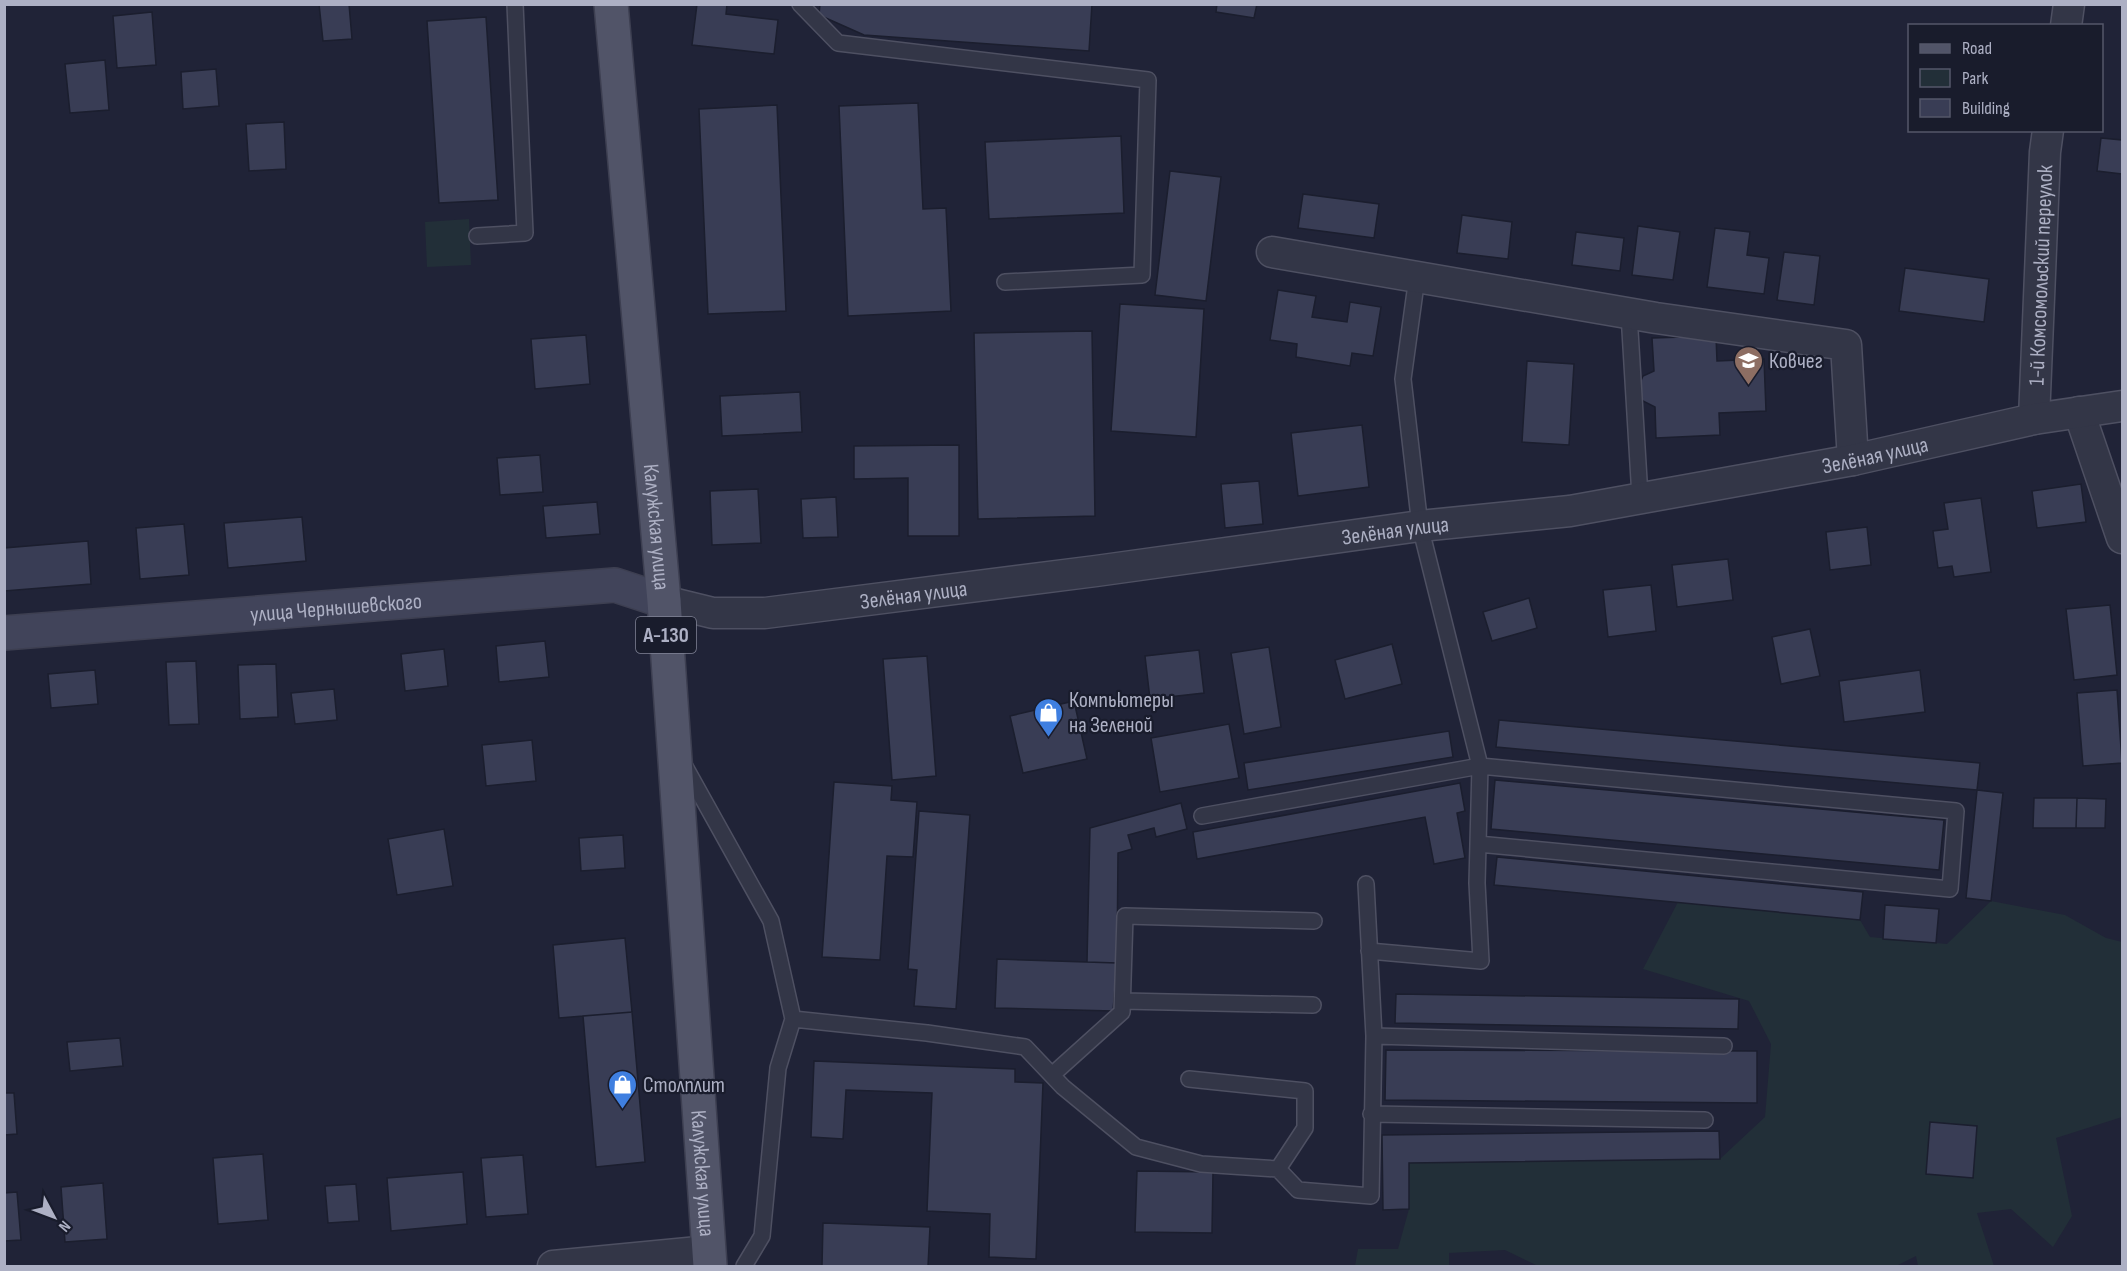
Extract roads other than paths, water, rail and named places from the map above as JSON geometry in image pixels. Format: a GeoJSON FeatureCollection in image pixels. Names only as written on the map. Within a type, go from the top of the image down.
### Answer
{"type":"FeatureCollection","features":[{"type":"Feature","properties":{"kind":"main road","name":"Калужская улица"},"geometry":{"type":"LineString","coordinates":[[611,4],[664,601],[709,1258]]}},
{"type":"Feature","properties":{"kind":"street"},"geometry":{"type":"LineString","coordinates":[[2066,24],[2069,4]]}},
{"type":"Feature","properties":{"kind":"street","name":"1-й Комсомольский переулок"},"geometry":{"type":"LineString","coordinates":[[2034,419],[2044,164],[2048,132]]}},
{"type":"Feature","properties":{"kind":"street"},"geometry":{"type":"LineString","coordinates":[[1272,252],[1629,314],[1846,345],[1853,460]]}},
{"type":"Feature","properties":{"kind":"street","name":"Зелёная улица"},"geometry":{"type":"LineString","coordinates":[[664,601],[713,613],[765,613],[1096,572],[1420,526],[1570,511],[1853,460],[2034,419],[2122,406]]}},
{"type":"Feature","properties":{"kind":"street"},"geometry":{"type":"LineString","coordinates":[[2079,412],[2122,538]]}},
{"type":"Feature","properties":{"kind":"street","name":"улица Чернышевского"},"geometry":{"type":"LineString","coordinates":[[4,633],[615,585],[664,601]]}},
{"type":"Feature","properties":{"kind":"street"},"geometry":{"type":"LineString","coordinates":[[553,1266],[709,1258]]}},
{"type":"Feature","properties":{"kind":"lane"},"geometry":{"type":"LineString","coordinates":[[477,236],[525,233],[515,4]]}},
{"type":"Feature","properties":{"kind":"lane"},"geometry":{"type":"LineString","coordinates":[[800,4],[838,43],[1148,80],[1142,275],[1005,282]]}},
{"type":"Feature","properties":{"kind":"lane"},"geometry":{"type":"LineString","coordinates":[[1369,951],[1481,961],[1476,883],[1480,766],[1420,526],[1403,379],[1417,277]]}},
{"type":"Feature","properties":{"kind":"lane"},"geometry":{"type":"LineString","coordinates":[[1629,314],[1640,497]]}},
{"type":"Feature","properties":{"kind":"lane"},"geometry":{"type":"LineString","coordinates":[[673,745],[771,921],[793,1018],[778,1068],[762,1236],[744,1266]]}},
{"type":"Feature","properties":{"kind":"lane"},"geometry":{"type":"LineString","coordinates":[[1202,816],[1480,766],[1956,810],[1950,890],[1478,844]]}},
{"type":"Feature","properties":{"kind":"lane"},"geometry":{"type":"LineString","coordinates":[[793,1018],[1025,1047],[1052,1075],[1136,1147],[1201,1164],[1278,1169],[1298,1190],[1371,1196],[1374,1036],[1366,884]]}},
{"type":"Feature","properties":{"kind":"lane"},"geometry":{"type":"LineString","coordinates":[[1052,1075],[1122,1012],[1125,916],[1314,921]]}},
{"type":"Feature","properties":{"kind":"lane"},"geometry":{"type":"LineString","coordinates":[[1123,1001],[1313,1005]]}},
{"type":"Feature","properties":{"kind":"lane"},"geometry":{"type":"LineString","coordinates":[[1374,1036],[1724,1046]]}},
{"type":"Feature","properties":{"kind":"lane"},"geometry":{"type":"LineString","coordinates":[[1189,1079],[1305,1091],[1305,1128],[1278,1169]]}},
{"type":"Feature","properties":{"kind":"lane"},"geometry":{"type":"LineString","coordinates":[[1371,1114],[1705,1120]]}},
{"type":"Feature","properties":{"kind":"place","name":"Ковчег"},"geometry":{"type":"Point","coordinates":[1748,386]}},
{"type":"Feature","properties":{"kind":"place","name":"Компьютеры на Зеленой"},"geometry":{"type":"Point","coordinates":[1048,738]}},
{"type":"Feature","properties":{"kind":"place","name":"Столплит"},"geometry":{"type":"Point","coordinates":[622,1110]}}]}
